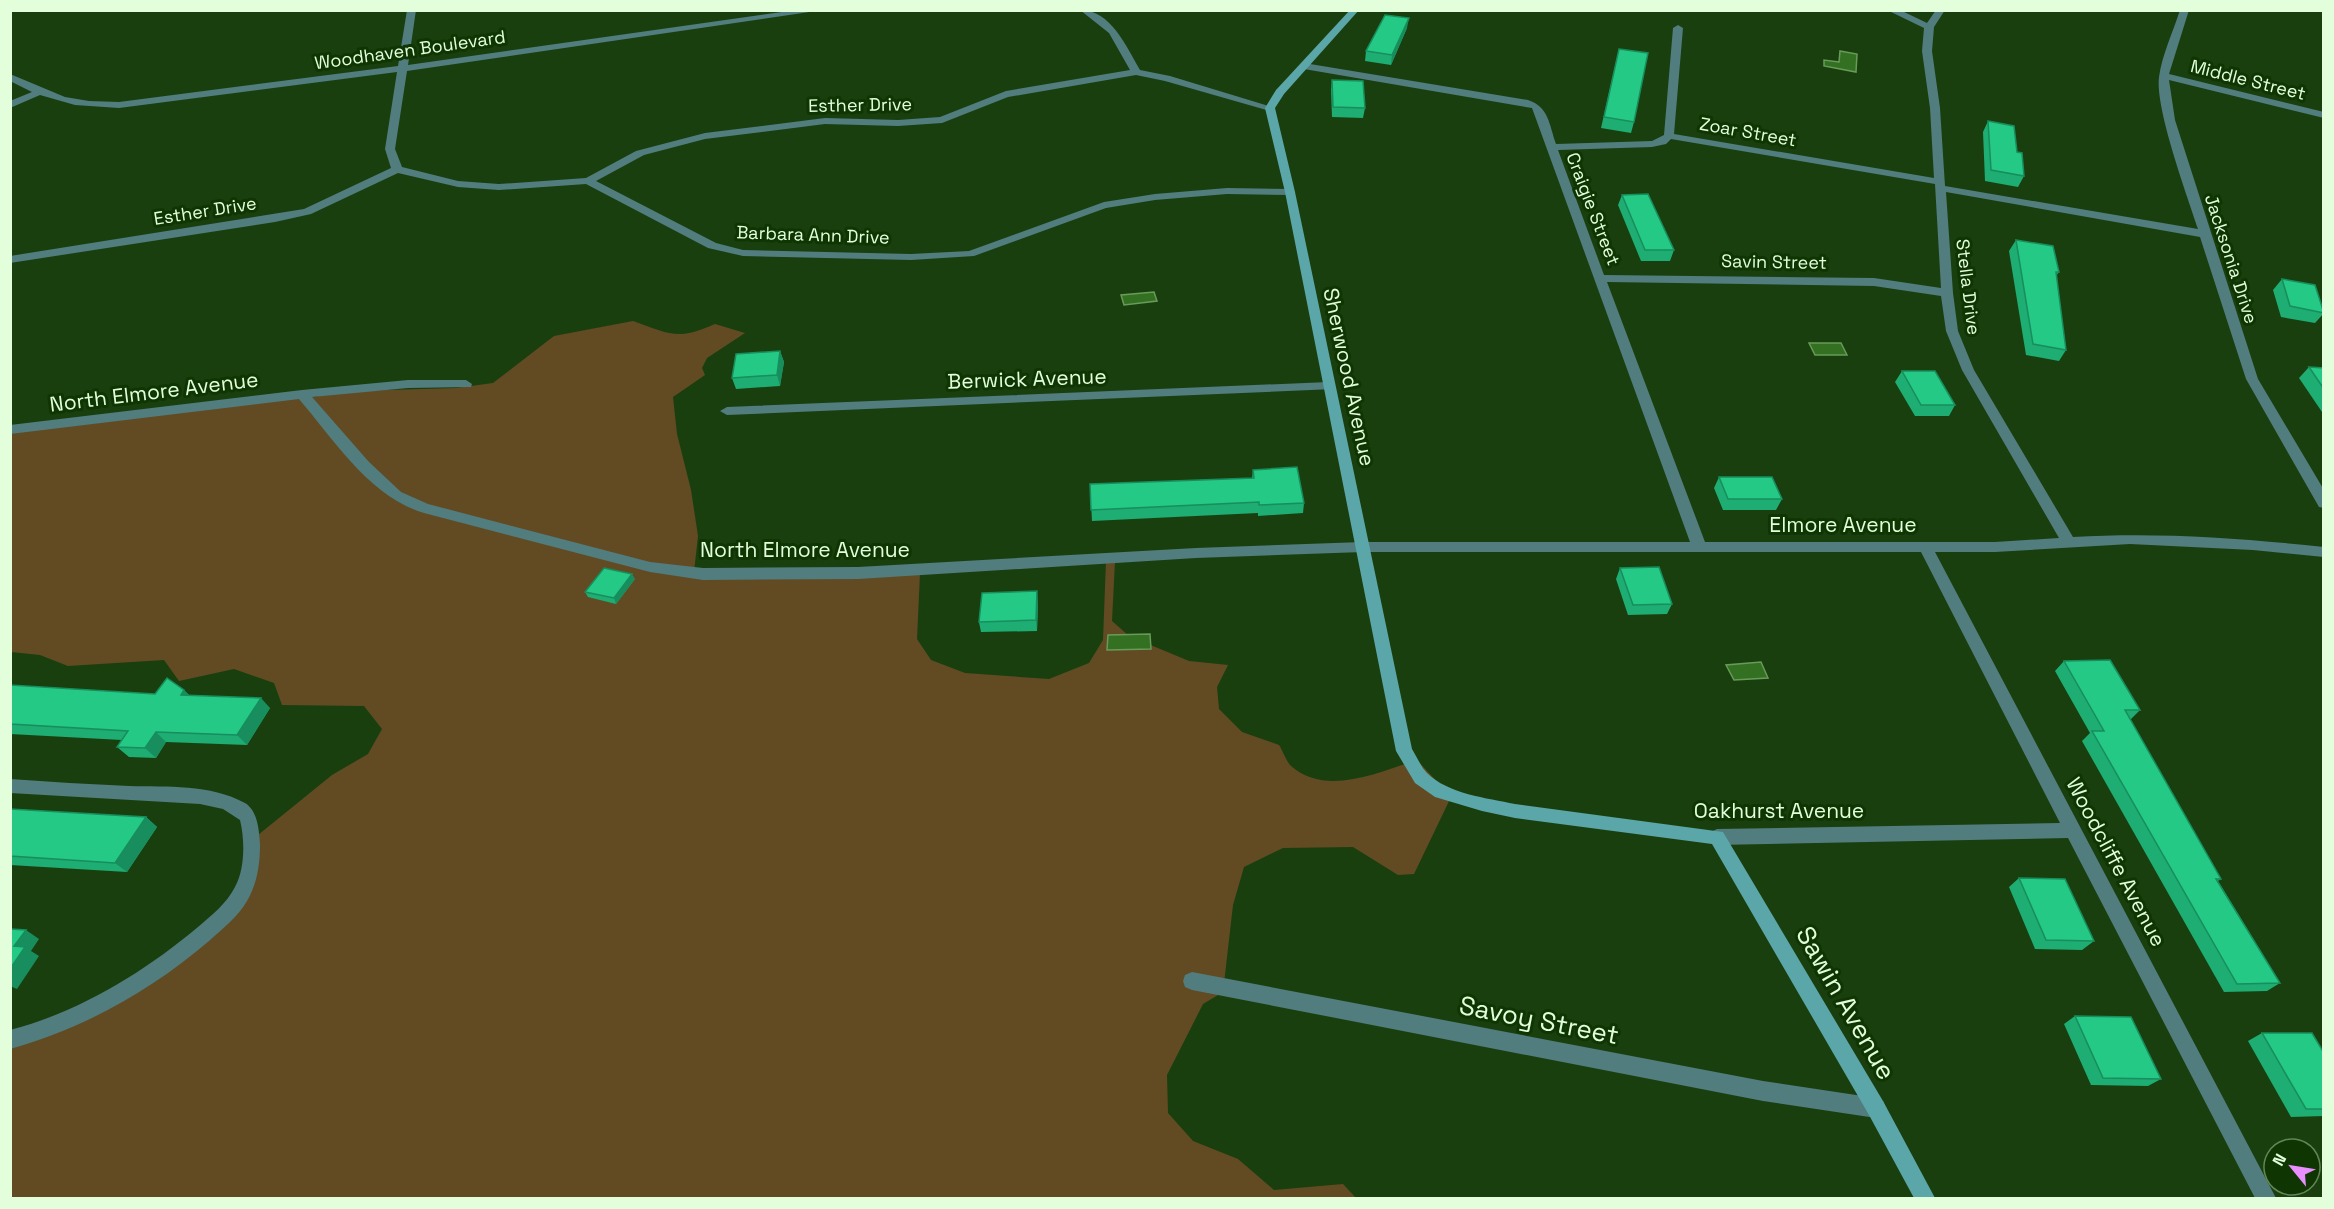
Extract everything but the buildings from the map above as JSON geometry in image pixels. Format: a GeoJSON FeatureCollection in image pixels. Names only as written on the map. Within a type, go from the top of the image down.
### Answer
{"type":"FeatureCollection","features":[{"type":"Feature","properties":{"kind":"street"},"geometry":{"type":"LineString","coordinates":[[412,10],[390,149],[397,169],[458,184],[499,187],[588,181]]}},
{"type":"Feature","properties":{"kind":"street","name":"Woodhaven Boulevard"},"geometry":{"type":"LineString","coordinates":[[10,77],[65,102],[119,105],[819,10]]}},
{"type":"Feature","properties":{"kind":"street"},"geometry":{"type":"LineString","coordinates":[[1084,10],[1113,31],[1136,72],[1167,78],[1270,108],[1280,92],[1355,10]]}},
{"type":"Feature","properties":{"kind":"street"},"geometry":{"type":"LineString","coordinates":[[1892,10],[1929,27],[1941,10]]}},
{"type":"Feature","properties":{"kind":"street","name":"Jacksonia Drive"},"geometry":{"type":"LineString","coordinates":[[2185,10],[2164,76],[2164,90],[2170,120],[2204,234],[2252,380],[2321,495]]}},
{"type":"Feature","properties":{"kind":"street","name":"Stella Drive"},"geometry":{"type":"LineString","coordinates":[[1929,27],[1928,51],[1935,108],[1947,293],[1952,331],[1961,356],[2069,543]]}},
{"type":"Feature","properties":{"kind":"street"},"geometry":{"type":"LineString","coordinates":[[1669,136],[1678,28]]}},
{"type":"Feature","properties":{"kind":"street","name":"Craigie Street"},"geometry":{"type":"LineString","coordinates":[[1304,66],[1524,102],[1536,106],[1540,111],[1551,147],[1699,546]]}},
{"type":"Feature","properties":{"kind":"street","name":"Esther Drive"},"geometry":{"type":"LineString","coordinates":[[588,181],[640,153],[705,136],[825,121],[898,123],[942,120],[1006,94],[1136,72]]}},
{"type":"Feature","properties":{"kind":"street","name":"Middle Street"},"geometry":{"type":"LineString","coordinates":[[2164,76],[2324,115]]}},
{"type":"Feature","properties":{"kind":"street"},"geometry":{"type":"LineString","coordinates":[[10,105],[39,92]]}},
{"type":"Feature","properties":{"kind":"street","name":"Sherwood Avenue"},"geometry":{"type":"LineString","coordinates":[[1270,108],[1290,192],[1404,752],[1420,778]]}},
{"type":"Feature","properties":{"kind":"street","name":"Zoar Street"},"geometry":{"type":"LineString","coordinates":[[1551,147],[1652,144],[1662,142],[1669,136],[2204,234]]}},
{"type":"Feature","properties":{"kind":"street","name":"Esther Drive"},"geometry":{"type":"LineString","coordinates":[[10,260],[296,214],[340,198],[397,169]]}},
{"type":"Feature","properties":{"kind":"street","name":"Barbara Ann Drive"},"geometry":{"type":"LineString","coordinates":[[588,181],[712,246],[743,253],[817,256],[970,254],[991,249],[1104,205],[1155,197],[1227,191],[1290,192]]}},
{"type":"Feature","properties":{"kind":"street","name":"Savin Street"},"geometry":{"type":"LineString","coordinates":[[1600,278],[1874,282],[1906,285],[1947,293]]}},
{"type":"Feature","properties":{"kind":"street","name":"North Elmore Avenue"},"geometry":{"type":"LineString","coordinates":[[10,430],[302,394],[408,384],[466,384]]}},
{"type":"Feature","properties":{"kind":"street","name":"Berwick Avenue"},"geometry":{"type":"LineString","coordinates":[[728,411],[1329,386]]}},
{"type":"Feature","properties":{"kind":"street","name":"North Elmore Avenue"},"geometry":{"type":"LineString","coordinates":[[302,394],[364,465],[396,496],[424,508],[650,567],[703,574],[858,573],[1196,553],[1362,547]]}},
{"type":"Feature","properties":{"kind":"street","name":"Elmore Avenue"},"geometry":{"type":"LineString","coordinates":[[1362,547],[1995,547],[2130,540],[2253,544],[2324,552]]}},
{"type":"Feature","properties":{"kind":"street","name":"Woodcliffe Avenue"},"geometry":{"type":"LineString","coordinates":[[1925,547],[2144,961],[2266,1198]]}},
{"type":"Feature","properties":{"kind":"street","name":"Oakhurst Avenue"},"geometry":{"type":"LineString","coordinates":[[1420,778],[1441,792],[1515,812],[1717,837],[2073,830]]}},
{"type":"Feature","properties":{"kind":"street"},"geometry":{"type":"LineString","coordinates":[[10,786],[203,796],[241,810],[248,819],[252,867],[237,901],[199,938],[170,959],[92,1010],[45,1031],[10,1040]]}},
{"type":"Feature","properties":{"kind":"street","name":"Sawin Avenue"},"geometry":{"type":"LineString","coordinates":[[1717,837],[1876,1108],[1925,1198]]}},
{"type":"Feature","properties":{"kind":"street","name":"Savoy Street"},"geometry":{"type":"LineString","coordinates":[[1192,981],[1763,1091],[1876,1108]]}},
{"type":"Feature","properties":{"kind":"shaded area"},"geometry":{"type":"Polygon","coordinates":[[[1840,51],[1857,54],[1856,72],[1824,66],[1824,60],[1839,62],[1840,51]]]}},
{"type":"Feature","properties":{"kind":"shaded area"},"geometry":{"type":"Polygon","coordinates":[[[1154,292],[1157,301],[1124,305],[1121,295],[1154,292]]]}},
{"type":"Feature","properties":{"kind":"shaded area"},"geometry":{"type":"Polygon","coordinates":[[[633,321],[674,334],[691,333],[715,324],[745,333],[707,358],[702,368],[705,375],[673,397],[677,434],[691,490],[698,536],[694,572],[920,573],[917,639],[931,660],[965,673],[1049,679],[1089,663],[1103,640],[1106,561],[1115,561],[1112,621],[1129,636],[1189,661],[1228,665],[1217,687],[1219,709],[1242,732],[1279,745],[1291,766],[1305,775],[1320,780],[1353,779],[1417,760],[1451,797],[1414,874],[1398,875],[1353,847],[1283,848],[1244,867],[1233,905],[1223,992],[1203,1004],[1167,1075],[1168,1113],[1193,1141],[1238,1159],[1274,1190],[1343,1184],[1356,1198],[11,1198],[10,1047],[90,1007],[177,950],[233,896],[253,839],[332,775],[368,754],[382,729],[364,706],[282,705],[274,683],[234,669],[179,681],[164,660],[68,666],[40,655],[11,652],[11,428],[307,396],[316,397],[353,391],[456,388],[493,383],[554,336],[633,321]]]}},
{"type":"Feature","properties":{"kind":"shaded area"},"geometry":{"type":"Polygon","coordinates":[[[1809,343],[1841,343],[1847,355],[1815,355],[1809,343]]]}},
{"type":"Feature","properties":{"kind":"shaded area"},"geometry":{"type":"Polygon","coordinates":[[[1150,634],[1151,649],[1107,650],[1108,635],[1150,634]]]}},
{"type":"Feature","properties":{"kind":"shaded area"},"geometry":{"type":"Polygon","coordinates":[[[1761,662],[1768,678],[1734,680],[1726,665],[1761,662]]]}}]}
